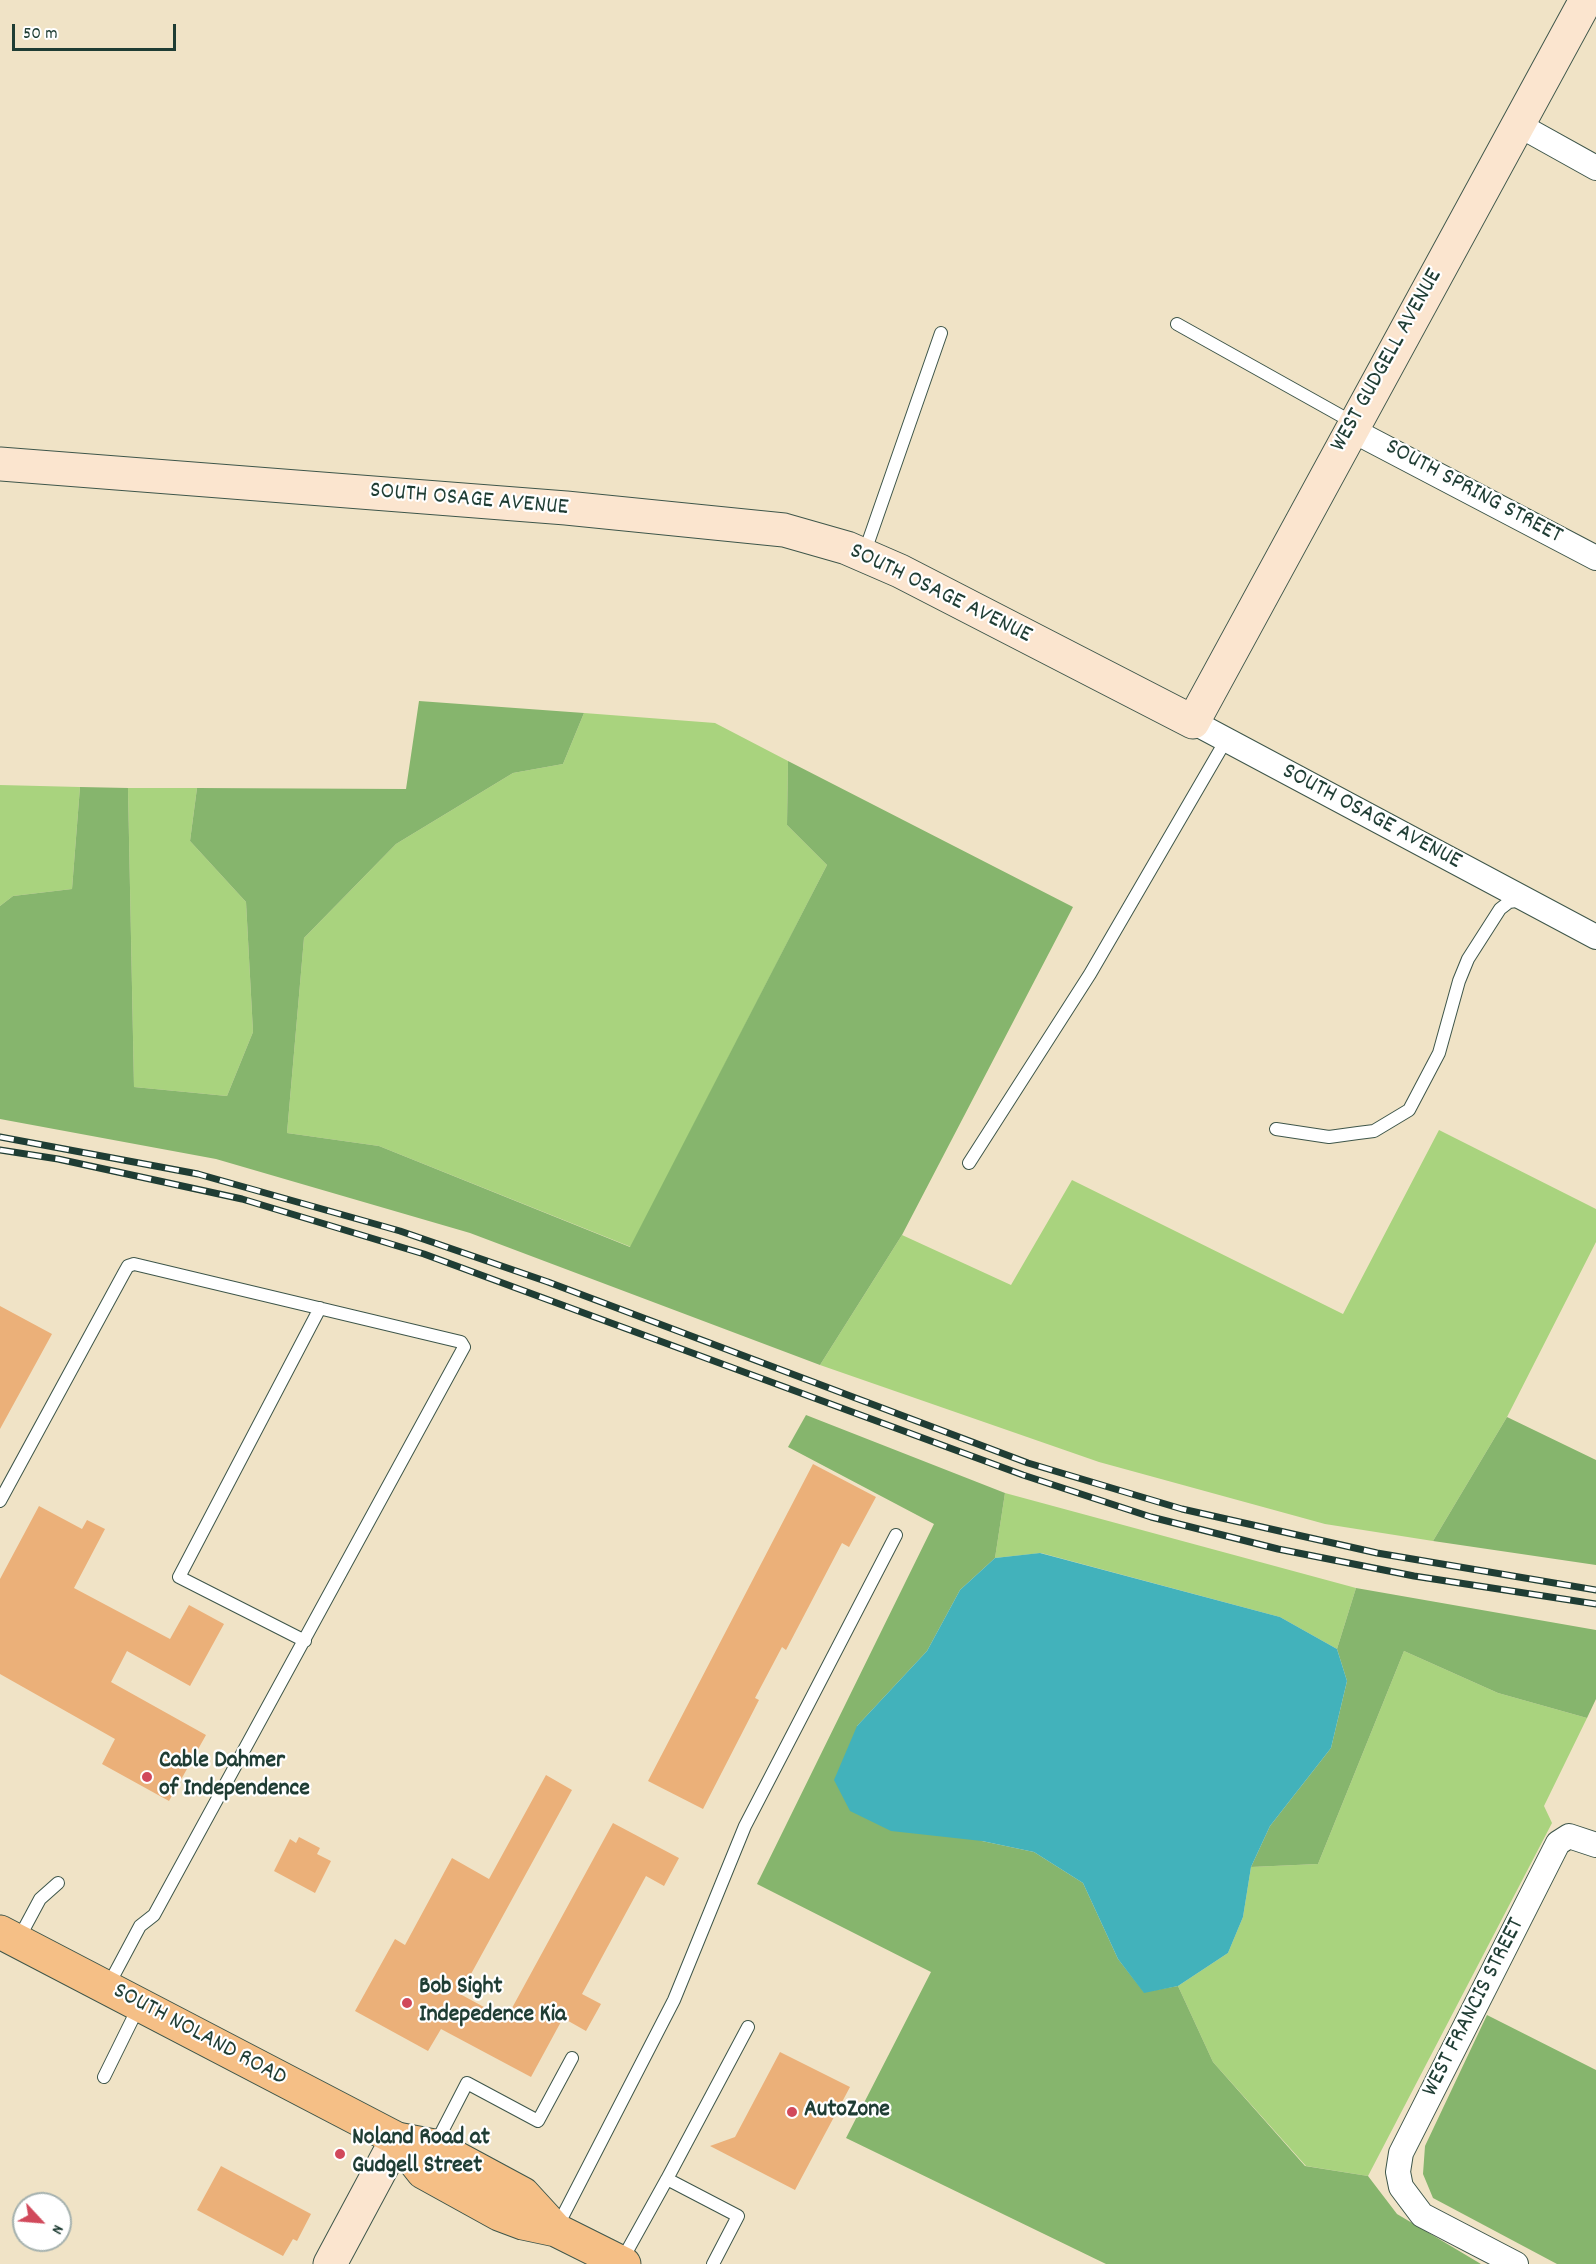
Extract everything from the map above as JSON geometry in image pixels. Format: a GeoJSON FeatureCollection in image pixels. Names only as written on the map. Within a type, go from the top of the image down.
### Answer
{"type":"FeatureCollection","features":[{"type":"Feature","properties":{"kind":"main road","name":"SOUTH NOLAND ROAD"},"geometry":{"type":"LineString","coordinates":[[9,1936],[398,2139],[434,2146],[523,2194],[556,2230]]}},
{"type":"Feature","properties":{"kind":"main road","name":"SOUTH NOLAND ROAD"},"geometry":{"type":"LineString","coordinates":[[398,2139],[423,2172],[499,2214],[523,2223],[556,2230],[622,2263]]}},
{"type":"Feature","properties":{"kind":"street","name":"WEST GUDGELL AVENUE"},"geometry":{"type":"LineString","coordinates":[[1192,722],[1586,0]]}},
{"type":"Feature","properties":{"kind":"street"},"geometry":{"type":"LineString","coordinates":[[1517,124],[1596,168]]}},
{"type":"Feature","properties":{"kind":"street","name":"SOUTH SPRING STREET"},"geometry":{"type":"LineString","coordinates":[[1352,426],[1596,558]]}},
{"type":"Feature","properties":{"kind":"street","name":"SOUTH OSAGE AVENUE"},"geometry":{"type":"LineString","coordinates":[[0,464],[566,508],[784,530],[864,555],[900,571],[1192,722],[1596,937]]}},
{"type":"Feature","properties":{"kind":"street","name":"WEST FRANCIS STREET"},"geometry":{"type":"LineString","coordinates":[[1516,2264],[1422,2215],[1401,2187],[1398,2172],[1401,2153],[1558,1843],[1569,1836],[1578,1837],[1596,1845]]}},
{"type":"Feature","properties":{"kind":"street"},"geometry":{"type":"LineString","coordinates":[[330,2264],[398,2139]]}},
{"type":"Feature","properties":{"kind":"lane"},"geometry":{"type":"LineString","coordinates":[[1178,324],[1352,426]]}},
{"type":"Feature","properties":{"kind":"lane"},"geometry":{"type":"LineString","coordinates":[[864,555],[941,333]]}},
{"type":"Feature","properties":{"kind":"lane"},"geometry":{"type":"LineString","coordinates":[[969,1163],[1084,984],[1226,740]]}},
{"type":"Feature","properties":{"kind":"lane"},"geometry":{"type":"LineString","coordinates":[[1276,1129],[1329,1137],[1358,1134],[1374,1131],[1409,1110],[1439,1053],[1459,981],[1468,960],[1500,909],[1509,902],[1526,900]]}},
{"type":"Feature","properties":{"kind":"lane"},"geometry":{"type":"LineString","coordinates":[[0,1501],[128,1266],[134,1264],[461,1342],[464,1347],[154,1915],[140,1926],[107,1988]]}},
{"type":"Feature","properties":{"kind":"lane"},"geometry":{"type":"LineString","coordinates":[[305,1641],[179,1577],[320,1308]]}},
{"type":"Feature","properties":{"kind":"lane"},"geometry":{"type":"LineString","coordinates":[[556,2230],[674,2000],[745,1826],[896,1535]]}},
{"type":"Feature","properties":{"kind":"lane"},"geometry":{"type":"LineString","coordinates":[[9,1936],[40,1899],[58,1883]]}},
{"type":"Feature","properties":{"kind":"lane"},"geometry":{"type":"LineString","coordinates":[[104,2077],[140,2005]]}},
{"type":"Feature","properties":{"kind":"lane"},"geometry":{"type":"LineString","coordinates":[[622,2263],[748,2027]]}},
{"type":"Feature","properties":{"kind":"lane"},"geometry":{"type":"LineString","coordinates":[[434,2146],[467,2083],[538,2121],[572,2058]]}},
{"type":"Feature","properties":{"kind":"lane"},"geometry":{"type":"LineString","coordinates":[[667,2179],[738,2216],[713,2264]]}},
{"type":"Feature","properties":{"kind":"green space"},"geometry":{"type":"Polygon","coordinates":[[[419,701],[584,713],[563,764],[513,773],[396,844],[304,938],[287,1133],[379,1146],[630,1247],[827,865],[787,825],[788,761],[1073,907],[902,1235],[820,1365],[470,1233],[216,1159],[0,1119],[0,906],[13,896],[72,889],[80,787],[128,788],[134,1087],[227,1096],[253,1032],[246,902],[190,841],[197,788],[406,789],[419,701]]]}},
{"type":"Feature","properties":{"kind":"green space"},"geometry":{"type":"Polygon","coordinates":[[[584,713],[715,723],[788,761],[787,825],[827,865],[631,1247],[379,1146],[287,1133],[304,938],[396,844],[513,773],[563,764],[584,713]]]}},
{"type":"Feature","properties":{"kind":"green space"},"geometry":{"type":"Polygon","coordinates":[[[0,785],[80,787],[72,889],[13,896],[0,906],[0,785]]]}},
{"type":"Feature","properties":{"kind":"green space"},"geometry":{"type":"Polygon","coordinates":[[[128,788],[197,788],[190,841],[246,902],[253,1032],[227,1096],[134,1087],[128,788]]]}},
{"type":"Feature","properties":{"kind":"green space"},"geometry":{"type":"Polygon","coordinates":[[[1439,1130],[1596,1209],[1596,1242],[1507,1417],[1433,1541],[1325,1524],[1099,1462],[820,1365],[902,1235],[1011,1285],[1072,1180],[1343,1314],[1439,1130]]]}},
{"type":"Feature","properties":{"kind":"green space"},"geometry":{"type":"Polygon","coordinates":[[[806,1415],[1005,1493],[995,1558],[960,1590],[927,1651],[857,1726],[982,1841],[1034,1852],[1083,1883],[1118,1959],[1144,1992],[1178,1986],[1213,2062],[1305,2166],[1368,2176],[1397,2214],[1481,2264],[1106,2264],[846,2138],[931,1972],[757,1884],[934,1524],[788,1447],[806,1415]]]}},
{"type":"Feature","properties":{"kind":"green space"},"geometry":{"type":"Polygon","coordinates":[[[1507,1417],[1596,1460],[1596,1565],[1433,1541],[1507,1417]]]}},
{"type":"Feature","properties":{"kind":"green space"},"geometry":{"type":"Polygon","coordinates":[[[1005,1493],[1356,1588],[1337,1649],[1280,1617],[1041,1553],[995,1558],[1005,1493]]]}},
{"type":"Feature","properties":{"kind":"green space"},"geometry":{"type":"Polygon","coordinates":[[[1356,1588],[1596,1630],[1596,1699],[1587,1718],[1498,1693],[1404,1651],[1318,1864],[1251,1867],[1270,1826],[1331,1748],[1347,1681],[1337,1649],[1356,1588]]]}},
{"type":"Feature","properties":{"kind":"green space"},"geometry":{"type":"Polygon","coordinates":[[[1404,1651],[1498,1693],[1587,1718],[1544,1806],[1552,1823],[1368,2176],[1306,2166],[1213,2062],[1178,1986],[1228,1953],[1243,1917],[1251,1867],[1318,1864],[1404,1651]]]}},
{"type":"Feature","properties":{"kind":"green space"},"geometry":{"type":"Polygon","coordinates":[[[1487,2015],[1596,2070],[1596,2264],[1557,2264],[1433,2198],[1423,2174],[1425,2146],[1487,2015]]]}},
{"type":"Feature","properties":{"kind":"water"},"geometry":{"type":"Polygon","coordinates":[[[1040,1553],[1280,1617],[1337,1649],[1347,1681],[1331,1748],[1270,1826],[1251,1867],[1243,1917],[1228,1953],[1178,1986],[1144,1993],[1118,1959],[1083,1883],[1034,1852],[982,1841],[891,1831],[850,1811],[834,1780],[857,1726],[927,1651],[960,1590],[995,1558],[1040,1553]]]}},
{"type":"Feature","properties":{"kind":"building"},"geometry":{"type":"Polygon","coordinates":[[[0,1306],[52,1334],[0,1429],[0,1306]]]}},
{"type":"Feature","properties":{"kind":"building"},"geometry":{"type":"Polygon","coordinates":[[[813,1464],[876,1497],[849,1547],[842,1543],[786,1650],[782,1647],[755,1698],[759,1700],[703,1809],[648,1781],[813,1464]]]}},
{"type":"Feature","properties":{"kind":"building"},"geometry":{"type":"Polygon","coordinates":[[[39,1506],[82,1529],[87,1520],[105,1529],[74,1588],[170,1639],[189,1605],[224,1624],[190,1686],[127,1651],[111,1682],[206,1735],[169,1801],[102,1764],[115,1739],[0,1674],[0,1579],[39,1506]]]}},
{"type":"Feature","properties":{"kind":"building"},"geometry":{"type":"Polygon","coordinates":[[[546,1775],[572,1790],[460,1994],[506,2019],[613,1823],[679,1858],[664,1886],[646,1876],[582,1994],[601,2004],[586,2031],[563,2018],[531,2077],[441,2029],[428,2051],[355,2011],[395,1939],[405,1945],[452,1858],[489,1879],[546,1775]]]}},
{"type":"Feature","properties":{"kind":"building"},"geometry":{"type":"Polygon","coordinates":[[[299,1837],[320,1848],[317,1854],[331,1861],[315,1893],[274,1871],[290,1839],[296,1843],[299,1837]]]}},
{"type":"Feature","properties":{"kind":"building","name":"AutoZone"},"geometry":{"type":"Polygon","coordinates":[[[780,2052],[850,2087],[795,2190],[710,2146],[735,2137],[780,2052]]]}},
{"type":"Feature","properties":{"kind":"building"},"geometry":{"type":"Polygon","coordinates":[[[221,2166],[311,2214],[297,2241],[293,2239],[283,2256],[197,2210],[221,2166]]]}},
{"type":"Feature","properties":{"kind":"railway"},"geometry":{"type":"LineString","coordinates":[[0,1137],[198,1174],[400,1231],[548,1282],[1028,1463],[1182,1509],[1377,1553],[1596,1590]]}},
{"type":"Feature","properties":{"kind":"railway"},"geometry":{"type":"LineString","coordinates":[[0,1150],[58,1159],[242,1199],[424,1254],[1023,1475],[1151,1517],[1278,1549],[1414,1576],[1596,1604]]}},
{"type":"Feature","properties":{"kind":"place","name":"Cable Dahmer of Independence"},"geometry":{"type":"Point","coordinates":[147,1777]}},
{"type":"Feature","properties":{"kind":"place","name":"Bob Sight Indepedence Kia"},"geometry":{"type":"Point","coordinates":[407,2003]}},
{"type":"Feature","properties":{"kind":"place","name":"AutoZone"},"geometry":{"type":"Point","coordinates":[792,2112]}},
{"type":"Feature","properties":{"kind":"place","name":"Noland Road at Gudgell Street"},"geometry":{"type":"Point","coordinates":[340,2154]}}]}
